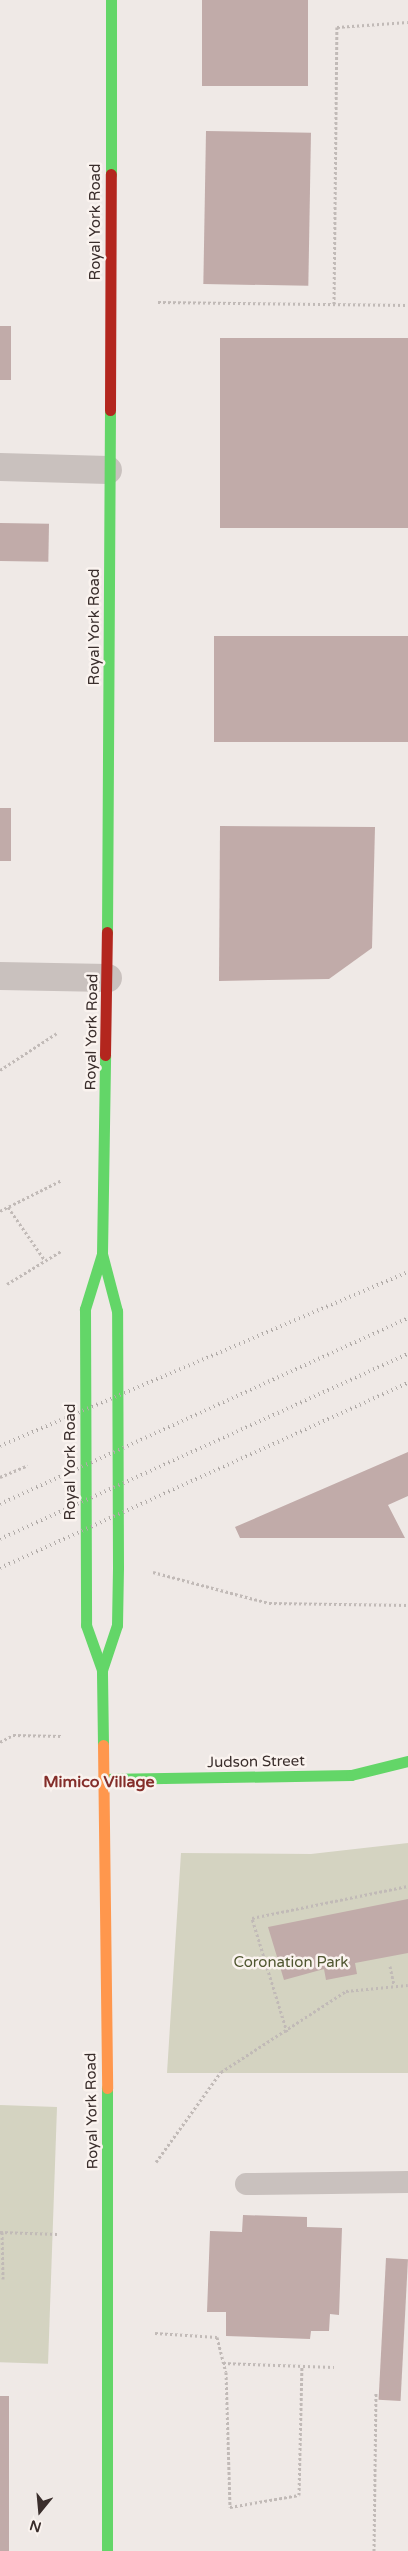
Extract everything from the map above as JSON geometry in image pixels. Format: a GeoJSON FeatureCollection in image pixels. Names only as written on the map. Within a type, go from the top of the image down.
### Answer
{"type":"FeatureCollection","features":[{"type":"Feature","properties":{"kind":"main road","name":"Royal York Road"},"geometry":{"type":"LineString","coordinates":[[102,1670],[86,1625],[85,1309],[102,1254],[108,978],[108,470],[111,0]]}},
{"type":"Feature","properties":{"kind":"main road","name":"Royal York Road"},"geometry":{"type":"LineString","coordinates":[[102,1254],[117,1311],[118,1567],[117,1625],[102,1670],[109,2236],[107,2551]]}},
{"type":"Feature","properties":{"kind":"main road","name":"Judson Street"},"geometry":{"type":"LineString","coordinates":[[103,1780],[351,1775],[408,1761]]}},
{"type":"Feature","properties":{"kind":"street"},"geometry":{"type":"LineString","coordinates":[[0,467],[108,470]]}},
{"type":"Feature","properties":{"kind":"street"},"geometry":{"type":"LineString","coordinates":[[0,976],[108,978]]}},
{"type":"Feature","properties":{"kind":"lane"},"geometry":{"type":"LineString","coordinates":[[246,2184],[408,2182]]}},
{"type":"Feature","properties":{"kind":"path"},"geometry":{"type":"LineString","coordinates":[[334,304],[337,27],[408,22]]}},
{"type":"Feature","properties":{"kind":"path"},"geometry":{"type":"LineString","coordinates":[[158,302],[408,305]]}},
{"type":"Feature","properties":{"kind":"path"},"geometry":{"type":"LineString","coordinates":[[0,1070],[57,1033]]}},
{"type":"Feature","properties":{"kind":"path"},"geometry":{"type":"LineString","coordinates":[[0,1211],[62,1180]]}},
{"type":"Feature","properties":{"kind":"path"},"geometry":{"type":"LineString","coordinates":[[8,1208],[44,1259]]}},
{"type":"Feature","properties":{"kind":"path"},"geometry":{"type":"LineString","coordinates":[[7,1284],[44,1259],[61,1251]]}},
{"type":"Feature","properties":{"kind":"path"},"geometry":{"type":"LineString","coordinates":[[0,1477],[28,1465]]}},
{"type":"Feature","properties":{"kind":"path"},"geometry":{"type":"LineString","coordinates":[[146,1572],[270,1604],[408,1605]]}},
{"type":"Feature","properties":{"kind":"path"},"geometry":{"type":"LineString","coordinates":[[0,1742],[12,1735],[62,1736]]}},
{"type":"Feature","properties":{"kind":"path"},"geometry":{"type":"LineString","coordinates":[[287,2032],[252,1918],[408,1886]]}},
{"type":"Feature","properties":{"kind":"path"},"geometry":{"type":"LineString","coordinates":[[390,1966],[394,1986]]}},
{"type":"Feature","properties":{"kind":"path"},"geometry":{"type":"LineString","coordinates":[[156,2162],[221,2072],[287,2032],[346,1991],[408,1985]]}},
{"type":"Feature","properties":{"kind":"path"},"geometry":{"type":"LineString","coordinates":[[3,2279],[1,2232],[58,2234]]}},
{"type":"Feature","properties":{"kind":"path"},"geometry":{"type":"LineString","coordinates":[[155,2333],[217,2337],[224,2363],[230,2507],[299,2495],[302,2366]]}},
{"type":"Feature","properties":{"kind":"path"},"geometry":{"type":"LineString","coordinates":[[224,2363],[334,2367]]}},
{"type":"Feature","properties":{"kind":"path"},"geometry":{"type":"LineString","coordinates":[[374,2551],[376,2393]]}},
{"type":"Feature","properties":{"kind":"green space","name":"Coronation Park"},"geometry":{"type":"Polygon","coordinates":[[[408,1843],[408,2073],[167,2073],[181,1853],[311,1854],[408,1843]]]}},
{"type":"Feature","properties":{"kind":"green space"},"geometry":{"type":"Polygon","coordinates":[[[0,2105],[57,2107],[48,2364],[0,2362],[0,2105]]]}},
{"type":"Feature","properties":{"kind":"building"},"geometry":{"type":"Polygon","coordinates":[[[202,0],[308,0],[308,86],[202,86],[202,0]]]}},
{"type":"Feature","properties":{"kind":"building"},"geometry":{"type":"Polygon","coordinates":[[[206,131],[311,133],[308,286],[203,284],[206,131]]]}},
{"type":"Feature","properties":{"kind":"building"},"geometry":{"type":"Polygon","coordinates":[[[0,326],[11,326],[11,380],[0,380],[0,326]]]}},
{"type":"Feature","properties":{"kind":"building"},"geometry":{"type":"Polygon","coordinates":[[[220,338],[408,338],[408,528],[220,528],[220,338]]]}},
{"type":"Feature","properties":{"kind":"building"},"geometry":{"type":"Polygon","coordinates":[[[0,523],[49,524],[48,562],[0,561],[0,523]]]}},
{"type":"Feature","properties":{"kind":"building"},"geometry":{"type":"Polygon","coordinates":[[[214,636],[408,636],[408,742],[214,742],[214,636]]]}},
{"type":"Feature","properties":{"kind":"building"},"geometry":{"type":"Polygon","coordinates":[[[0,808],[11,808],[11,861],[0,861],[0,808]]]}},
{"type":"Feature","properties":{"kind":"building"},"geometry":{"type":"Polygon","coordinates":[[[220,826],[375,827],[372,948],[329,979],[219,981],[220,826]]]}},
{"type":"Feature","properties":{"kind":"building"},"geometry":{"type":"Polygon","coordinates":[[[408,1452],[408,1496],[388,1505],[405,1538],[240,1538],[235,1527],[408,1452]]]}},
{"type":"Feature","properties":{"kind":"building"},"geometry":{"type":"Polygon","coordinates":[[[408,1899],[408,1953],[355,1963],[357,1974],[326,1980],[324,1969],[284,1980],[268,1927],[408,1899]]]}},
{"type":"Feature","properties":{"kind":"building"},"geometry":{"type":"Polygon","coordinates":[[[243,2215],[307,2217],[307,2227],[342,2228],[339,2315],[330,2314],[329,2331],[311,2331],[310,2339],[226,2336],[226,2312],[207,2312],[210,2231],[242,2232],[243,2215]]]}},
{"type":"Feature","properties":{"kind":"building"},"geometry":{"type":"Polygon","coordinates":[[[386,2258],[408,2259],[401,2401],[379,2400],[386,2258]]]}},
{"type":"Feature","properties":{"kind":"building"},"geometry":{"type":"Polygon","coordinates":[[[0,2396],[9,2396],[9,2551],[0,2551],[0,2396]]]}},
{"type":"Feature","properties":{"kind":"railway"},"geometry":{"type":"LineString","coordinates":[[0,1446],[408,1272]]}},
{"type":"Feature","properties":{"kind":"railway"},"geometry":{"type":"LineString","coordinates":[[0,1504],[408,1318]]}},
{"type":"Feature","properties":{"kind":"railway"},"geometry":{"type":"LineString","coordinates":[[0,1539],[408,1354]]}},
{"type":"Feature","properties":{"kind":"railway"},"geometry":{"type":"LineString","coordinates":[[0,1568],[408,1383]]}},
{"type":"Feature","properties":{"kind":"traffic: fast"},"geometry":{"type":"LineString","coordinates":[[111,0],[111,174]]}},
{"type":"Feature","properties":{"kind":"traffic: fast"},"geometry":{"type":"LineString","coordinates":[[107,932],[110,410]]}},
{"type":"Feature","properties":{"kind":"traffic: fast"},"geometry":{"type":"LineString","coordinates":[[103,1745],[102,1670],[117,1625],[118,1567],[117,1311],[102,1254],[105,1055]]}},
{"type":"Feature","properties":{"kind":"traffic: fast"},"geometry":{"type":"LineString","coordinates":[[102,1254],[85,1309],[86,1625],[102,1670]]}},
{"type":"Feature","properties":{"kind":"traffic: fast"},"geometry":{"type":"LineString","coordinates":[[103,1779],[351,1775],[408,1761]]}},
{"type":"Feature","properties":{"kind":"traffic: fast"},"geometry":{"type":"LineString","coordinates":[[107,2088],[107,2551]]}},
{"type":"Feature","properties":{"kind":"traffic: slow"},"geometry":{"type":"LineString","coordinates":[[103,1745],[107,2088]]}},
{"type":"Feature","properties":{"kind":"traffic: jam"},"geometry":{"type":"LineString","coordinates":[[110,410],[111,174]]}},
{"type":"Feature","properties":{"kind":"traffic: jam"},"geometry":{"type":"LineString","coordinates":[[105,1055],[107,932]]}},
{"type":"Feature","properties":{"kind":"district","name":"Mimico Village"},"geometry":{"type":"Point","coordinates":[99,1782]}}]}
